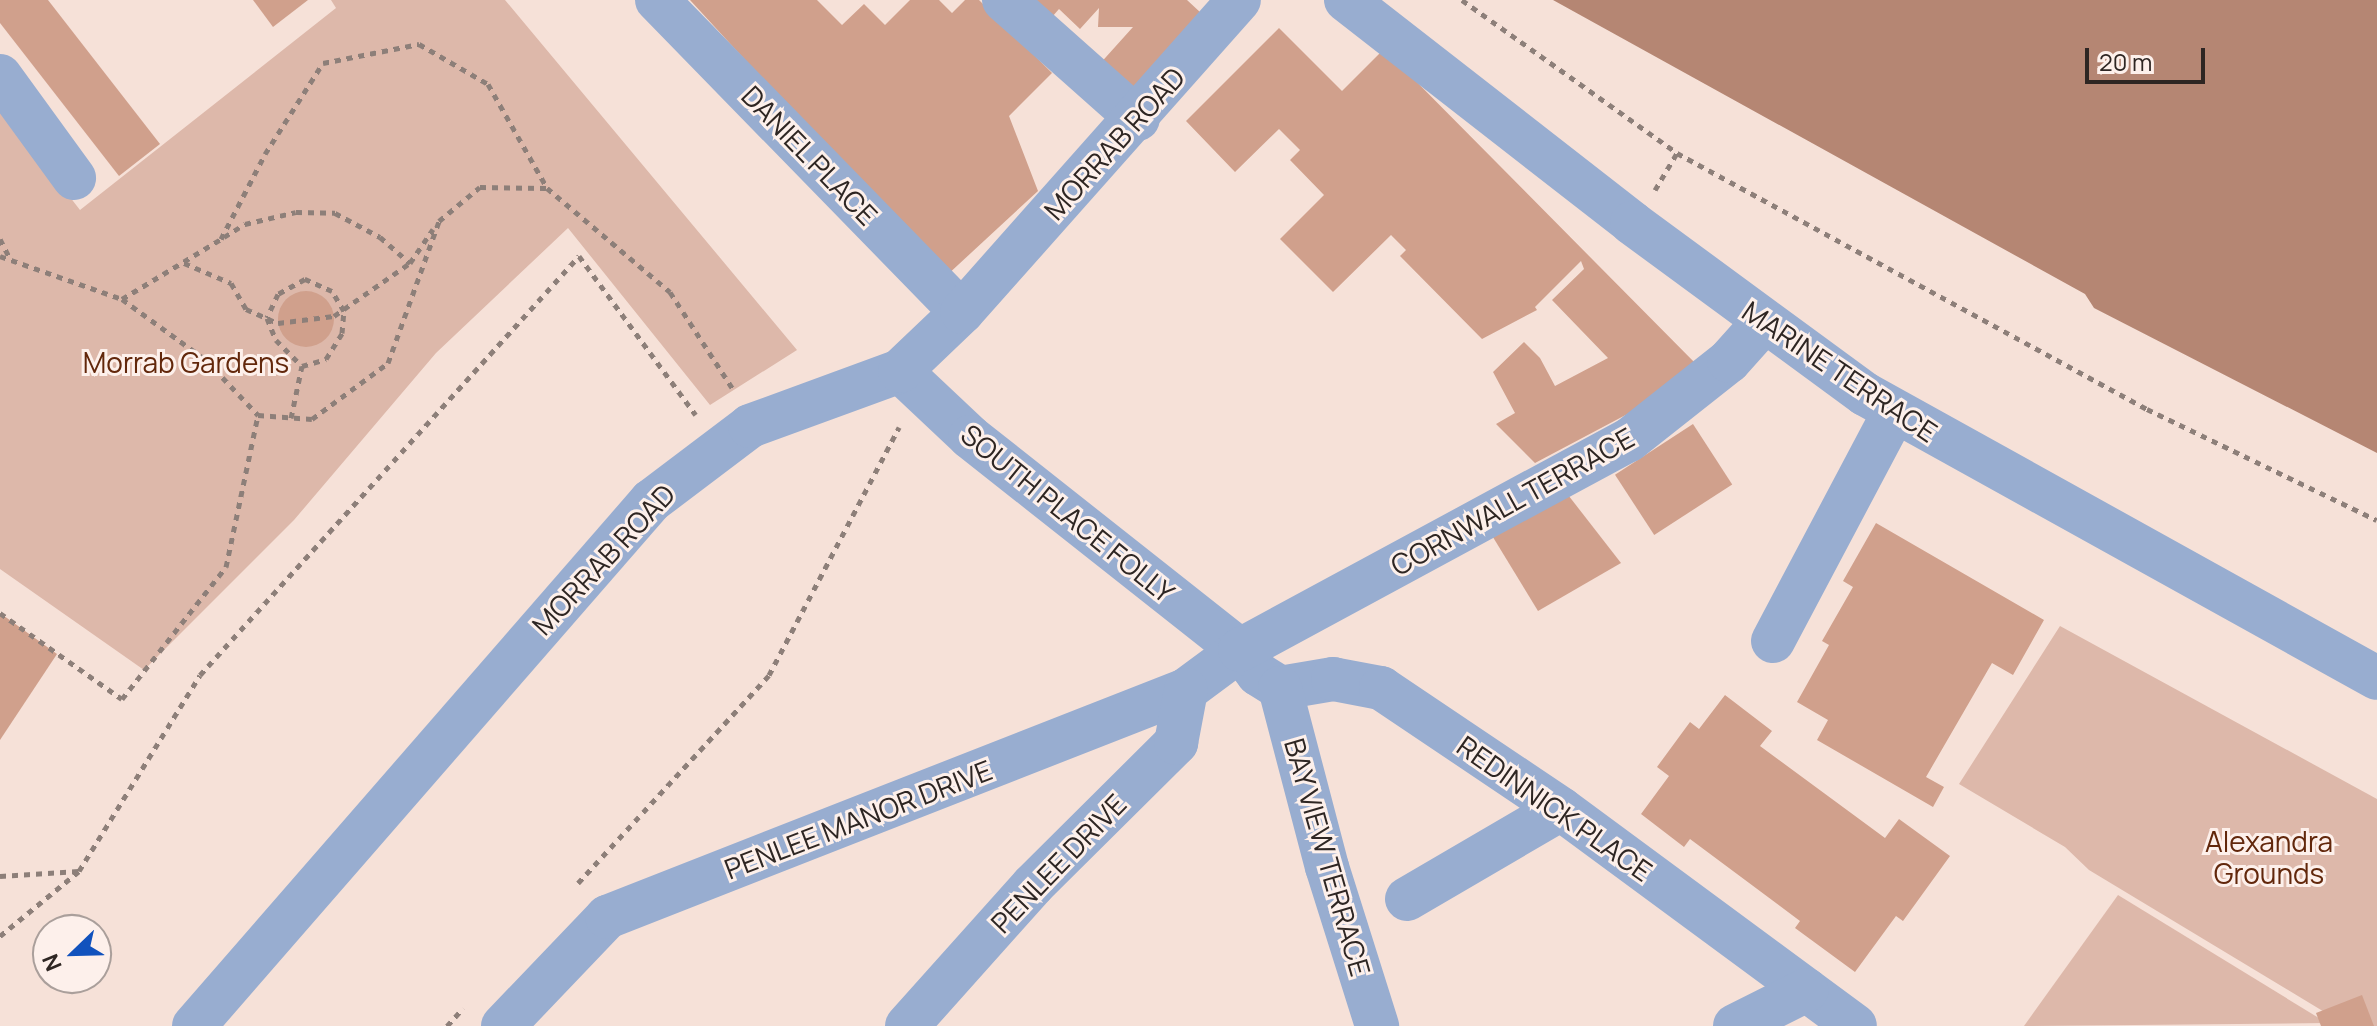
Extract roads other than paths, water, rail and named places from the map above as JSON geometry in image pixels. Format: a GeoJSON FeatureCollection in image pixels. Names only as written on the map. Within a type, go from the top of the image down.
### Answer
{"type":"FeatureCollection","features":[{"type":"Feature","properties":{"kind":"street","name":"DANIEL PLACE"},"geometry":{"type":"LineString","coordinates":[[657,0],[962,312]]}},
{"type":"Feature","properties":{"kind":"street"},"geometry":{"type":"LineString","coordinates":[[1004,0],[1138,119]]}},
{"type":"Feature","properties":{"kind":"street","name":"MORRAB ROAD"},"geometry":{"type":"LineString","coordinates":[[194,1026],[574,585],[651,501],[735,436],[910,379],[962,312],[1138,119],[1239,0]]}},
{"type":"Feature","properties":{"kind":"street","name":"MARINE TERRACE"},"geometry":{"type":"LineString","coordinates":[[1346,0],[1763,323],[1894,412],[2377,678]]}},
{"type":"Feature","properties":{"kind":"street"},"geometry":{"type":"LineString","coordinates":[[0,76],[74,178]]}},
{"type":"Feature","properties":{"kind":"street","name":"CORNWALL TERRACE"},"geometry":{"type":"LineString","coordinates":[[1240,650],[1629,440],[1729,361],[1763,323]]}},
{"type":"Feature","properties":{"kind":"street","name":"SOUTH PLACE FOLLY"},"geometry":{"type":"LineString","coordinates":[[910,379],[970,437],[1240,650]]}},
{"type":"Feature","properties":{"kind":"street"},"geometry":{"type":"LineString","coordinates":[[1773,641],[1894,412]]}},
{"type":"Feature","properties":{"kind":"street"},"geometry":{"type":"LineString","coordinates":[[1240,650],[1258,674],[1280,688]]}},
{"type":"Feature","properties":{"kind":"street","name":"PENLEE MANOR DRIVE"},"geometry":{"type":"LineString","coordinates":[[486,1014],[607,917],[1186,690],[1240,650]]}},
{"type":"Feature","properties":{"kind":"street","name":"REDINNICK PLACE"},"geometry":{"type":"LineString","coordinates":[[1280,688],[1333,679],[1381,688],[1561,809],[1855,1026]]}},
{"type":"Feature","properties":{"kind":"street","name":"BAY VIEW TERRACE"},"geometry":{"type":"LineString","coordinates":[[1280,688],[1327,867],[1377,1026]]}},
{"type":"Feature","properties":{"kind":"street","name":"PENLEE DRIVE"},"geometry":{"type":"LineString","coordinates":[[907,1026],[1033,885],[1176,743],[1186,690]]}},
{"type":"Feature","properties":{"kind":"street"},"geometry":{"type":"LineString","coordinates":[[1407,899],[1561,809]]}},
{"type":"Feature","properties":{"kind":"street"},"geometry":{"type":"LineString","coordinates":[[1735,1026],[1807,990]]}},
{"type":"Feature","properties":{"kind":"park label","name":"Morrab Gardens"},"geometry":{"type":"Point","coordinates":[186,362]}},
{"type":"Feature","properties":{"kind":"park label","name":"Alexandra Grounds"},"geometry":{"type":"Point","coordinates":[2269,857]}}]}
